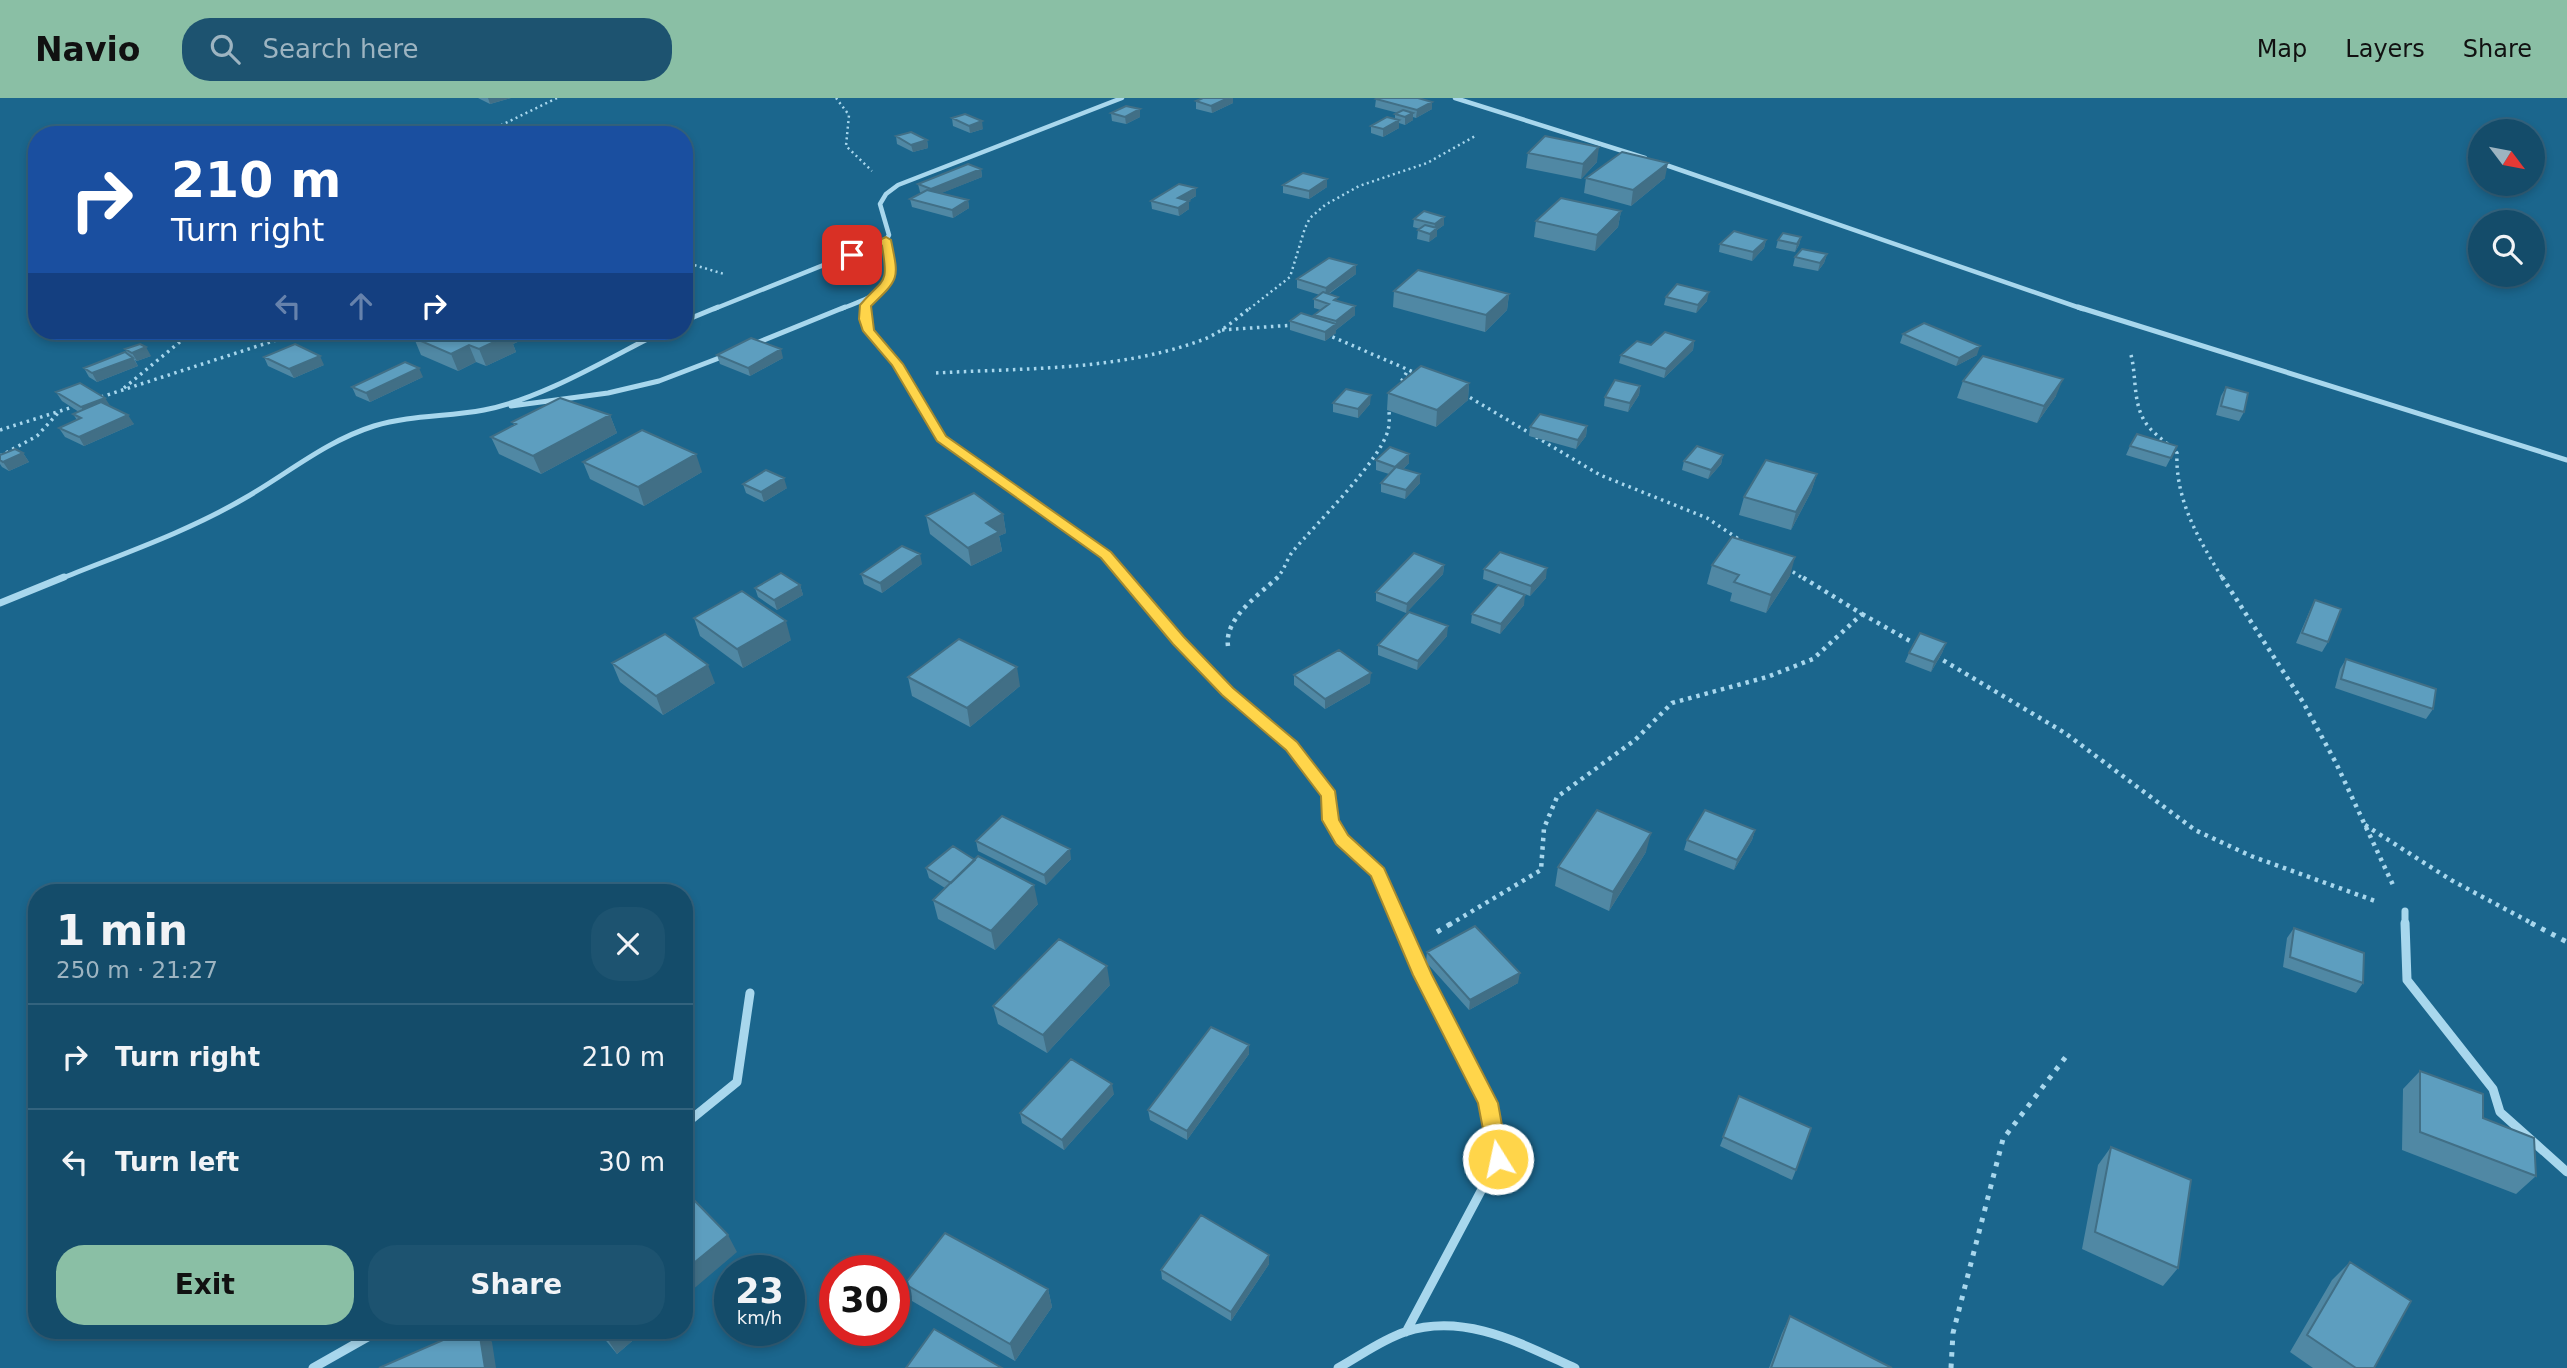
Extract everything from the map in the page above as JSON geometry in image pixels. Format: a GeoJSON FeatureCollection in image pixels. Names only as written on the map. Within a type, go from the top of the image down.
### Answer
{"type":"FeatureCollection","features":[{"type":"Feature","properties":{"kind":"street"},"geometry":{"type":"LineString","coordinates":[[693,317],[886,240],[889,235],[880,204],[886,194],[925,173],[1122,98]]}},
{"type":"Feature","properties":{"kind":"street"},"geometry":{"type":"LineString","coordinates":[[1455,98],[1692,173],[2104,316],[2567,460]]}},
{"type":"Feature","properties":{"kind":"street"},"geometry":{"type":"LineString","coordinates":[[886,240],[892,273],[888,284],[866,305],[865,319],[869,331],[900,369],[941,439],[1106,555],[1227,692],[1292,746],[1329,795],[1331,820],[1342,839],[1378,873],[1411,949],[1488,1103],[1498,1159],[1406,1332]]}},
{"type":"Feature","properties":{"kind":"street"},"geometry":{"type":"LineString","coordinates":[[746,348],[873,296]]}},
{"type":"Feature","properties":{"kind":"street"},"geometry":{"type":"LineString","coordinates":[[483,410],[524,399],[645,340]]}},
{"type":"Feature","properties":{"kind":"street"},"geometry":{"type":"LineString","coordinates":[[0,603],[195,524],[244,499],[286,470],[348,436],[374,426],[429,414],[483,410],[608,393],[659,381],[733,353]]}},
{"type":"Feature","properties":{"kind":"street"},"geometry":{"type":"LineString","coordinates":[[2405,911],[2407,980],[2493,1089],[2500,1112],[2567,1172]]}},
{"type":"Feature","properties":{"kind":"street"},"geometry":{"type":"LineString","coordinates":[[693,1118],[737,1082],[750,993]]}},
{"type":"Feature","properties":{"kind":"street"},"geometry":{"type":"LineString","coordinates":[[1338,1368],[1406,1332],[1454,1324],[1500,1334],[1575,1368]]}},
{"type":"Feature","properties":{"kind":"street"},"geometry":{"type":"LineString","coordinates":[[313,1368],[364,1339]]}},
{"type":"Feature","properties":{"kind":"path"},"geometry":{"type":"LineString","coordinates":[[499,126],[557,98]]}},
{"type":"Feature","properties":{"kind":"path"},"geometry":{"type":"LineString","coordinates":[[836,98],[848,109],[852,126],[846,146],[872,171],[886,194]]}},
{"type":"Feature","properties":{"kind":"path"},"geometry":{"type":"LineString","coordinates":[[900,369],[949,374],[1119,362],[1203,340],[1222,330],[1290,277],[1305,228],[1310,218],[1325,205],[1367,182],[1427,163],[1512,116]]}},
{"type":"Feature","properties":{"kind":"path"},"geometry":{"type":"LineString","coordinates":[[2104,316],[2125,340],[2133,362],[2135,394],[2141,416],[2151,432],[2169,442],[2177,453],[2173,466],[2180,496],[2217,573],[2278,660],[2327,747],[2405,911]]}},
{"type":"Feature","properties":{"kind":"path"},"geometry":{"type":"LineString","coordinates":[[1222,330],[1289,324],[1303,327]]}},
{"type":"Feature","properties":{"kind":"path"},"geometry":{"type":"LineString","coordinates":[[1316,330],[1419,374]]}},
{"type":"Feature","properties":{"kind":"path"},"geometry":{"type":"LineString","coordinates":[[122,390],[183,340]]}},
{"type":"Feature","properties":{"kind":"path"},"geometry":{"type":"LineString","coordinates":[[97,398],[276,340]]}},
{"type":"Feature","properties":{"kind":"path"},"geometry":{"type":"LineString","coordinates":[[1392,397],[1408,370]]}},
{"type":"Feature","properties":{"kind":"path"},"geometry":{"type":"LineString","coordinates":[[1453,388],[1493,408],[1541,441],[1600,475],[1707,518],[1747,544]]}},
{"type":"Feature","properties":{"kind":"path"},"geometry":{"type":"LineString","coordinates":[[0,430],[85,402]]}},
{"type":"Feature","properties":{"kind":"path"},"geometry":{"type":"LineString","coordinates":[[1227,692],[1230,669],[1227,639],[1237,616],[1283,572],[1290,555],[1357,478],[1388,430],[1390,404]]}},
{"type":"Feature","properties":{"kind":"path"},"geometry":{"type":"LineString","coordinates":[[0,456],[37,436],[60,411]]}},
{"type":"Feature","properties":{"kind":"path"},"geometry":{"type":"LineString","coordinates":[[1778,563],[2065,733],[2195,830],[2251,856],[2405,911]]}},
{"type":"Feature","properties":{"kind":"path"},"geometry":{"type":"LineString","coordinates":[[1411,949],[1541,870],[1544,828],[1557,797],[1635,740],[1672,703],[1768,677],[1813,659],[1863,614]]}},
{"type":"Feature","properties":{"kind":"path"},"geometry":{"type":"LineString","coordinates":[[2364,824],[2451,880],[2567,942]]}},
{"type":"Feature","properties":{"kind":"path"},"geometry":{"type":"LineString","coordinates":[[1951,1368],[1953,1333],[2003,1139],[2068,1054]]}},
{"type":"Feature","properties":{"kind":"building"},"geometry":{"type":"Polygon","coordinates":[[[1203,98],[1228,98],[1211,106],[1196,101],[1203,98]]]}},
{"type":"Feature","properties":{"kind":"building"},"geometry":{"type":"Polygon","coordinates":[[[1418,98],[1432,102],[1417,110],[1376,99],[1418,98]]]}},
{"type":"Feature","properties":{"kind":"building"},"geometry":{"type":"Polygon","coordinates":[[[1126,106],[1140,109],[1125,117],[1111,113],[1126,106]]]}},
{"type":"Feature","properties":{"kind":"building"},"geometry":{"type":"Polygon","coordinates":[[[1403,110],[1413,113],[1405,117],[1395,114],[1403,110]]]}},
{"type":"Feature","properties":{"kind":"building"},"geometry":{"type":"Polygon","coordinates":[[[965,114],[982,121],[969,126],[952,118],[965,114]]]}},
{"type":"Feature","properties":{"kind":"building"},"geometry":{"type":"Polygon","coordinates":[[[1387,117],[1399,120],[1383,129],[1371,126],[1387,117]]]}},
{"type":"Feature","properties":{"kind":"building"},"geometry":{"type":"Polygon","coordinates":[[[911,132],[927,140],[911,145],[896,136],[911,132]]]}},
{"type":"Feature","properties":{"kind":"building"},"geometry":{"type":"Polygon","coordinates":[[[1545,136],[1599,147],[1583,164],[1528,153],[1545,136]]]}},
{"type":"Feature","properties":{"kind":"building"},"geometry":{"type":"Polygon","coordinates":[[[1622,152],[1668,163],[1633,190],[1586,178],[1622,152]]]}},
{"type":"Feature","properties":{"kind":"building"},"geometry":{"type":"Polygon","coordinates":[[[968,164],[981,169],[931,189],[918,184],[968,164]]]}},
{"type":"Feature","properties":{"kind":"building"},"geometry":{"type":"Polygon","coordinates":[[[1303,173],[1327,179],[1309,191],[1283,185],[1303,173]]]}},
{"type":"Feature","properties":{"kind":"building"},"geometry":{"type":"Polygon","coordinates":[[[1179,184],[1196,188],[1178,198],[1189,201],[1178,208],[1151,201],[1179,184]]]}},
{"type":"Feature","properties":{"kind":"building"},"geometry":{"type":"Polygon","coordinates":[[[927,190],[968,200],[952,210],[910,199],[927,190]]]}},
{"type":"Feature","properties":{"kind":"building"},"geometry":{"type":"Polygon","coordinates":[[[1561,198],[1621,211],[1597,235],[1536,221],[1561,198]]]}},
{"type":"Feature","properties":{"kind":"building"},"geometry":{"type":"Polygon","coordinates":[[[1424,211],[1444,217],[1435,224],[1414,219],[1424,211]]]}},
{"type":"Feature","properties":{"kind":"building"},"geometry":{"type":"Polygon","coordinates":[[[1425,225],[1437,228],[1430,234],[1418,230],[1425,225]]]}},
{"type":"Feature","properties":{"kind":"building"},"geometry":{"type":"Polygon","coordinates":[[[1734,231],[1766,240],[1753,252],[1720,244],[1734,231]]]}},
{"type":"Feature","properties":{"kind":"building"},"geometry":{"type":"Polygon","coordinates":[[[1783,233],[1801,237],[1797,244],[1778,240],[1783,233]]]}},
{"type":"Feature","properties":{"kind":"building"},"geometry":{"type":"Polygon","coordinates":[[[1802,249],[1827,254],[1820,263],[1795,257],[1802,249]]]}},
{"type":"Feature","properties":{"kind":"building"},"geometry":{"type":"Polygon","coordinates":[[[1329,258],[1356,265],[1326,288],[1297,279],[1329,258]]]}},
{"type":"Feature","properties":{"kind":"building"},"geometry":{"type":"Polygon","coordinates":[[[1418,270],[1509,294],[1486,315],[1394,291],[1418,270]]]}},
{"type":"Feature","properties":{"kind":"building"},"geometry":{"type":"Polygon","coordinates":[[[1677,284],[1709,292],[1698,305],[1666,297],[1677,284]]]}},
{"type":"Feature","properties":{"kind":"building"},"geometry":{"type":"Polygon","coordinates":[[[1323,292],[1338,297],[1334,300],[1355,306],[1336,321],[1314,315],[1329,304],[1314,299],[1323,292]]]}},
{"type":"Feature","properties":{"kind":"building"},"geometry":{"type":"Polygon","coordinates":[[[1301,313],[1336,324],[1325,332],[1290,321],[1301,313]]]}},
{"type":"Feature","properties":{"kind":"building"},"geometry":{"type":"Polygon","coordinates":[[[1924,323],[1980,346],[1959,358],[1903,334],[1924,323]]]}},
{"type":"Feature","properties":{"kind":"building"},"geometry":{"type":"Polygon","coordinates":[[[1665,332],[1694,341],[1666,369],[1621,355],[1637,341],[1651,345],[1665,332]]]}},
{"type":"Feature","properties":{"kind":"building"},"geometry":{"type":"Polygon","coordinates":[[[751,338],[781,349],[748,368],[717,355],[751,338]]]}},
{"type":"Feature","properties":{"kind":"building"},"geometry":{"type":"Polygon","coordinates":[[[419,340],[498,340],[479,349],[469,345],[451,354],[419,340]]]}},
{"type":"Feature","properties":{"kind":"building"},"geometry":{"type":"Polygon","coordinates":[[[140,344],[146,347],[132,353],[125,349],[140,344]]]}},
{"type":"Feature","properties":{"kind":"building"},"geometry":{"type":"Polygon","coordinates":[[[295,344],[320,356],[289,369],[264,357],[295,344]]]}},
{"type":"Feature","properties":{"kind":"building"},"geometry":{"type":"Polygon","coordinates":[[[125,352],[133,358],[92,373],[84,368],[125,352]]]}},
{"type":"Feature","properties":{"kind":"building"},"geometry":{"type":"Polygon","coordinates":[[[1983,356],[2063,379],[2044,406],[1963,381],[1983,356]]]}},
{"type":"Feature","properties":{"kind":"building"},"geometry":{"type":"Polygon","coordinates":[[[405,362],[419,368],[366,393],[352,387],[405,362]]]}},
{"type":"Feature","properties":{"kind":"building"},"geometry":{"type":"Polygon","coordinates":[[[1421,366],[1469,383],[1437,410],[1388,393],[1421,366]]]}},
{"type":"Feature","properties":{"kind":"building"},"geometry":{"type":"Polygon","coordinates":[[[1615,380],[1640,386],[1630,403],[1605,397],[1615,380]]]}},
{"type":"Feature","properties":{"kind":"building"},"geometry":{"type":"Polygon","coordinates":[[[80,383],[105,398],[81,407],[56,392],[80,383]]]}},
{"type":"Feature","properties":{"kind":"building"},"geometry":{"type":"Polygon","coordinates":[[[2226,387],[2248,393],[2244,412],[2221,406],[2226,387]]]}},
{"type":"Feature","properties":{"kind":"building"},"geometry":{"type":"Polygon","coordinates":[[[1346,389],[1371,395],[1358,409],[1333,403],[1346,389]]]}},
{"type":"Feature","properties":{"kind":"building"},"geometry":{"type":"Polygon","coordinates":[[[560,398],[610,415],[533,456],[491,437],[516,424],[512,422],[560,398]]]}},
{"type":"Feature","properties":{"kind":"building"},"geometry":{"type":"Polygon","coordinates":[[[101,402],[128,415],[79,437],[59,428],[81,418],[73,414],[101,402]]]}},
{"type":"Feature","properties":{"kind":"building"},"geometry":{"type":"Polygon","coordinates":[[[1540,414],[1587,426],[1578,440],[1530,427],[1540,414]]]}},
{"type":"Feature","properties":{"kind":"building"},"geometry":{"type":"Polygon","coordinates":[[[642,430],[696,454],[638,487],[583,462],[642,430]]]}},
{"type":"Feature","properties":{"kind":"building"},"geometry":{"type":"Polygon","coordinates":[[[2137,434],[2177,446],[2171,458],[2130,446],[2137,434]]]}},
{"type":"Feature","properties":{"kind":"building"},"geometry":{"type":"Polygon","coordinates":[[[1697,446],[1723,455],[1711,470],[1684,461],[1697,446]]]}},
{"type":"Feature","properties":{"kind":"building"},"geometry":{"type":"Polygon","coordinates":[[[1390,447],[1409,454],[1395,467],[1376,460],[1390,447]]]}},
{"type":"Feature","properties":{"kind":"building"},"geometry":{"type":"Polygon","coordinates":[[[15,449],[23,453],[3,462],[0,460],[0,455],[15,449]]]}},
{"type":"Feature","properties":{"kind":"building"},"geometry":{"type":"Polygon","coordinates":[[[1766,460],[1817,474],[1796,512],[1744,497],[1766,460]]]}},
{"type":"Feature","properties":{"kind":"building"},"geometry":{"type":"Polygon","coordinates":[[[1396,467],[1420,474],[1406,490],[1381,483],[1396,467]]]}},
{"type":"Feature","properties":{"kind":"building"},"geometry":{"type":"Polygon","coordinates":[[[766,470],[784,478],[761,492],[743,484],[766,470]]]}},
{"type":"Feature","properties":{"kind":"building"},"geometry":{"type":"Polygon","coordinates":[[[974,493],[1003,514],[986,523],[999,532],[968,548],[926,516],[974,493]]]}},
{"type":"Feature","properties":{"kind":"building"},"geometry":{"type":"Polygon","coordinates":[[[1732,537],[1795,557],[1771,595],[1734,582],[1739,575],[1712,565],[1732,537]]]}},
{"type":"Feature","properties":{"kind":"building"},"geometry":{"type":"Polygon","coordinates":[[[902,546],[920,554],[880,583],[861,574],[902,546]]]}},
{"type":"Feature","properties":{"kind":"building"},"geometry":{"type":"Polygon","coordinates":[[[1500,552],[1547,568],[1531,586],[1484,569],[1500,552]]]}},
{"type":"Feature","properties":{"kind":"building"},"geometry":{"type":"Polygon","coordinates":[[[1414,553],[1444,565],[1407,604],[1376,592],[1414,553]]]}},
{"type":"Feature","properties":{"kind":"building"},"geometry":{"type":"Polygon","coordinates":[[[781,573],[800,585],[774,600],[755,588],[781,573]]]}},
{"type":"Feature","properties":{"kind":"building"},"geometry":{"type":"Polygon","coordinates":[[[1498,585],[1525,595],[1501,624],[1472,614],[1498,585]]]}},
{"type":"Feature","properties":{"kind":"building"},"geometry":{"type":"Polygon","coordinates":[[[742,591],[786,621],[737,649],[694,618],[742,591]]]}},
{"type":"Feature","properties":{"kind":"building"},"geometry":{"type":"Polygon","coordinates":[[[2315,600],[2341,609],[2328,642],[2302,633],[2315,600]]]}},
{"type":"Feature","properties":{"kind":"building"},"geometry":{"type":"Polygon","coordinates":[[[1409,612],[1448,626],[1418,661],[1378,645],[1409,612]]]}},
{"type":"Feature","properties":{"kind":"building"},"geometry":{"type":"Polygon","coordinates":[[[1920,633],[1946,643],[1934,662],[1909,653],[1920,633]]]}},
{"type":"Feature","properties":{"kind":"building"},"geometry":{"type":"Polygon","coordinates":[[[665,634],[708,665],[656,696],[612,663],[665,634]]]}},
{"type":"Feature","properties":{"kind":"building"},"geometry":{"type":"Polygon","coordinates":[[[959,639],[1017,667],[967,708],[908,677],[959,639]]]}},
{"type":"Feature","properties":{"kind":"building"},"geometry":{"type":"Polygon","coordinates":[[[1339,650],[1371,673],[1325,699],[1294,675],[1339,650]]]}},
{"type":"Feature","properties":{"kind":"building"},"geometry":{"type":"Polygon","coordinates":[[[2346,659],[2436,689],[2433,709],[2341,679],[2346,659]]]}},
{"type":"Feature","properties":{"kind":"building"},"geometry":{"type":"Polygon","coordinates":[[[1597,810],[1651,833],[1613,892],[1558,867],[1597,810]]]}},
{"type":"Feature","properties":{"kind":"building"},"geometry":{"type":"Polygon","coordinates":[[[1705,810],[1755,830],[1737,860],[1687,840],[1705,810]]]}},
{"type":"Feature","properties":{"kind":"building"},"geometry":{"type":"Polygon","coordinates":[[[1002,816],[1070,849],[1044,875],[976,841],[1002,816]]]}},
{"type":"Feature","properties":{"kind":"building"},"geometry":{"type":"Polygon","coordinates":[[[953,846],[975,860],[951,883],[926,868],[953,846]]]}},
{"type":"Feature","properties":{"kind":"building"},"geometry":{"type":"Polygon","coordinates":[[[978,856],[1034,885],[991,931],[933,900],[978,856]]]}},
{"type":"Feature","properties":{"kind":"building"},"geometry":{"type":"Polygon","coordinates":[[[1475,926],[1520,973],[1470,1000],[1427,952],[1475,926]]]}},
{"type":"Feature","properties":{"kind":"building"},"geometry":{"type":"Polygon","coordinates":[[[2294,928],[2364,953],[2363,983],[2290,957],[2294,928]]]}},
{"type":"Feature","properties":{"kind":"building"},"geometry":{"type":"Polygon","coordinates":[[[1059,939],[1107,966],[1043,1035],[993,1006],[1059,939]]]}},
{"type":"Feature","properties":{"kind":"building"},"geometry":{"type":"Polygon","coordinates":[[[1211,1027],[1249,1045],[1187,1131],[1148,1110],[1211,1027]]]}},
{"type":"Feature","properties":{"kind":"building"},"geometry":{"type":"Polygon","coordinates":[[[1071,1059],[1112,1084],[1062,1140],[1020,1113],[1071,1059]]]}},
{"type":"Feature","properties":{"kind":"building"},"geometry":{"type":"Polygon","coordinates":[[[2420,1071],[2483,1094],[2483,1118],[2534,1138],[2536,1176],[2420,1132],[2420,1071]]]}},
{"type":"Feature","properties":{"kind":"building"},"geometry":{"type":"Polygon","coordinates":[[[1739,1096],[1811,1128],[1796,1170],[1723,1137],[1739,1096]]]}},
{"type":"Feature","properties":{"kind":"building"},"geometry":{"type":"Polygon","coordinates":[[[2111,1147],[2191,1180],[2178,1268],[2095,1232],[2111,1147]]]}},
{"type":"Feature","properties":{"kind":"building"},"geometry":{"type":"Polygon","coordinates":[[[693,1199],[728,1235],[693,1264],[693,1199]]]}},
{"type":"Feature","properties":{"kind":"building"},"geometry":{"type":"Polygon","coordinates":[[[1201,1215],[1269,1255],[1231,1312],[1161,1270],[1201,1215]]]}},
{"type":"Feature","properties":{"kind":"building"},"geometry":{"type":"Polygon","coordinates":[[[945,1233],[1048,1289],[1010,1344],[910,1287],[910,1278],[945,1233]]]}},
{"type":"Feature","properties":{"kind":"building"},"geometry":{"type":"Polygon","coordinates":[[[2350,1262],[2411,1301],[2374,1368],[2356,1368],[2307,1335],[2350,1262]]]}},
{"type":"Feature","properties":{"kind":"building"},"geometry":{"type":"Polygon","coordinates":[[[1790,1316],[1892,1368],[1771,1368],[1790,1316]]]}},
{"type":"Feature","properties":{"kind":"building"},"geometry":{"type":"Polygon","coordinates":[[[934,1329],[1002,1368],[906,1368],[934,1329]]]}},
{"type":"Feature","properties":{"kind":"building"},"geometry":{"type":"Polygon","coordinates":[[[445,1339],[480,1339],[485,1368],[379,1368],[445,1339]]]}},
{"type":"Feature","properties":{"kind":"route"},"geometry":{"type":"LineString","coordinates":[[852,255],[886,240],[892,273],[888,284],[866,305],[865,319],[869,331],[897,364],[941,439],[1011,485],[1106,555],[1227,692],[1292,746],[1329,795],[1331,820],[1342,839],[1378,873],[1423,975],[1488,1103],[1498,1159]]}}]}
